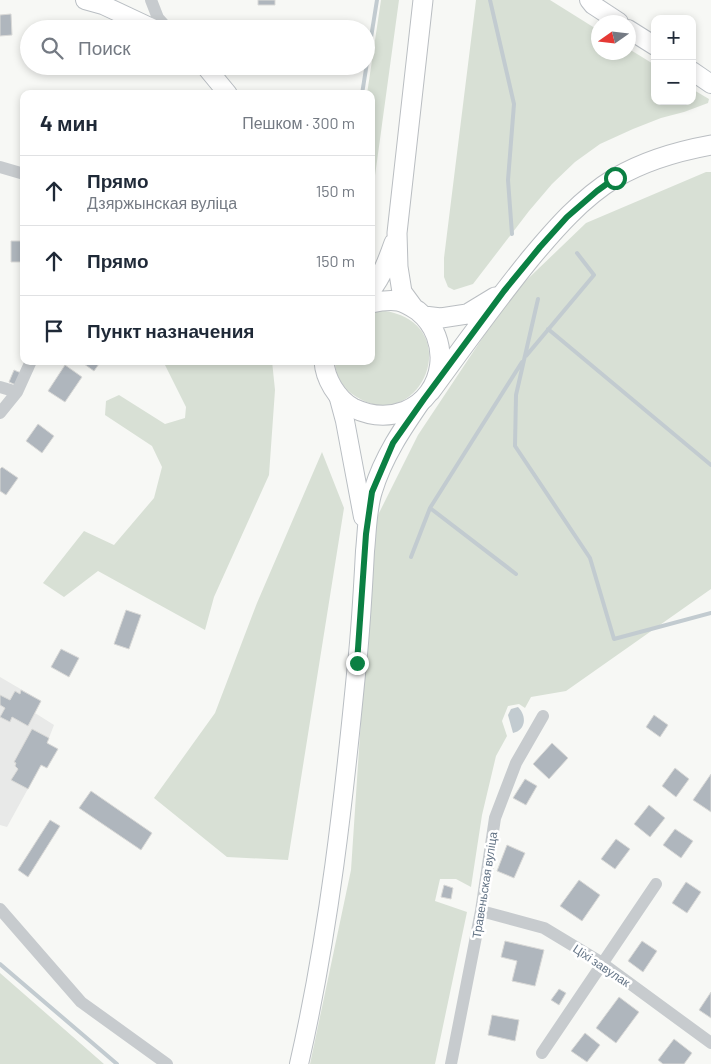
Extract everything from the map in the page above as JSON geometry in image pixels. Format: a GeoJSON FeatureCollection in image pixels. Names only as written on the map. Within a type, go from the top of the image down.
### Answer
{"type":"FeatureCollection","features":[{"type":"Feature","properties":{"kind":"main road"},"geometry":{"type":"LineString","coordinates":[[85,0],[103,5],[135,20]]}},
{"type":"Feature","properties":{"kind":"main road"},"geometry":{"type":"LineString","coordinates":[[325,365],[329,381],[338,395],[350,406],[364,413],[380,416],[396,414],[411,408],[427,395],[437,377],[441,361],[440,345],[434,329],[402,292],[398,267],[398,233],[423,0]]}},
{"type":"Feature","properties":{"kind":"main road"},"geometry":{"type":"LineString","coordinates":[[589,0],[593,5],[609,15]]}},
{"type":"Feature","properties":{"kind":"main road"},"geometry":{"type":"LineString","coordinates":[[636,33],[651,43]]}},
{"type":"Feature","properties":{"kind":"main road"},"geometry":{"type":"LineString","coordinates":[[696,74],[711,84]]}},
{"type":"Feature","properties":{"kind":"main road"},"geometry":{"type":"LineString","coordinates":[[212,75],[225,90]]}},
{"type":"Feature","properties":{"kind":"main road"},"geometry":{"type":"LineString","coordinates":[[299,1064],[325,932],[336,854],[357,663],[366,534],[372,492],[393,443],[504,291],[567,217],[615,178],[653,160],[711,145]]}},
{"type":"Feature","properties":{"kind":"main road"},"geometry":{"type":"LineString","coordinates":[[375,285],[385,267],[398,233]]}},
{"type":"Feature","properties":{"kind":"main road"},"geometry":{"type":"LineString","coordinates":[[375,303],[399,301],[418,312],[441,318],[468,314],[504,291]]}},
{"type":"Feature","properties":{"kind":"main road"},"geometry":{"type":"LineString","coordinates":[[338,395],[357,479],[366,534]]}},
{"type":"Feature","properties":{"kind":"street"},"geometry":{"type":"LineString","coordinates":[[151,0],[160,20]]}},
{"type":"Feature","properties":{"kind":"street"},"geometry":{"type":"LineString","coordinates":[[0,167],[20,173]]}},
{"type":"Feature","properties":{"kind":"street"},"geometry":{"type":"LineString","coordinates":[[0,413],[17,392],[29,365]]}},
{"type":"Feature","properties":{"kind":"street"},"geometry":{"type":"LineString","coordinates":[[0,387],[17,392]]}},
{"type":"Feature","properties":{"kind":"street","name":"Травеньская вуліца"},"geometry":{"type":"LineString","coordinates":[[451,1064],[481,911],[495,818],[516,763],[544,716]]}},
{"type":"Feature","properties":{"kind":"street"},"geometry":{"type":"LineString","coordinates":[[542,1053],[656,884]]}},
{"type":"Feature","properties":{"kind":"street"},"geometry":{"type":"LineString","coordinates":[[0,909],[80,1002],[167,1064]]}},
{"type":"Feature","properties":{"kind":"street","name":"Ціхі завулак"},"geometry":{"type":"LineString","coordinates":[[481,911],[544,928],[602,963],[711,1043]]}},
{"type":"Feature","properties":{"kind":"shaded area"},"geometry":{"type":"Polygon","coordinates":[[[381,0],[399,0],[375,176],[375,90],[368,90],[370,75],[375,75],[375,40],[381,0]]]}},
{"type":"Feature","properties":{"kind":"shaded area"},"geometry":{"type":"Polygon","coordinates":[[[476,0],[550,0],[591,26],[591,60],[636,60],[636,53],[651,63],[651,105],[696,105],[696,91],[709,99],[708,103],[661,118],[600,144],[575,162],[552,184],[529,211],[473,284],[454,290],[448,287],[444,277],[444,258],[476,0]]]}},
{"type":"Feature","properties":{"kind":"shaded area"},"geometry":{"type":"Polygon","coordinates":[[[706,172],[711,172],[711,589],[566,691],[531,697],[525,708],[519,704],[508,706],[502,721],[507,736],[496,756],[482,815],[471,887],[456,879],[440,879],[435,901],[467,912],[435,1064],[310,1064],[351,870],[374,523],[418,435],[511,295],[586,223],[706,172]]]}},
{"type":"Feature","properties":{"kind":"shaded area"},"geometry":{"type":"Polygon","coordinates":[[[375,310],[406,318],[423,333],[429,352],[426,372],[416,390],[400,402],[379,405],[355,396],[343,386],[335,366],[375,365],[375,310]]]}},
{"type":"Feature","properties":{"kind":"shaded area"},"geometry":{"type":"Polygon","coordinates":[[[165,365],[272,365],[275,390],[269,475],[214,597],[205,630],[98,571],[64,597],[43,583],[84,531],[114,545],[154,498],[162,467],[152,446],[105,415],[106,401],[119,395],[165,424],[185,418],[186,407],[165,365]]]}},
{"type":"Feature","properties":{"kind":"shaded area"},"geometry":{"type":"Polygon","coordinates":[[[322,452],[344,508],[288,860],[227,857],[154,798],[215,713],[257,603],[322,452]]]}},
{"type":"Feature","properties":{"kind":"shaded area"},"geometry":{"type":"Polygon","coordinates":[[[0,677],[41,701],[35,713],[54,725],[47,743],[58,749],[47,768],[41,765],[7,827],[0,825],[0,677]]]}},
{"type":"Feature","properties":{"kind":"shaded area"},"geometry":{"type":"Polygon","coordinates":[[[518,707],[523,714],[524,722],[521,729],[513,733],[508,715],[511,709],[518,707]]]}},
{"type":"Feature","properties":{"kind":"shaded area"},"geometry":{"type":"Polygon","coordinates":[[[0,973],[104,1064],[0,1064],[0,973]]]}},
{"type":"Feature","properties":{"kind":"building"},"geometry":{"type":"Polygon","coordinates":[[[258,0],[275,0],[275,5],[258,5],[258,0]]]}},
{"type":"Feature","properties":{"kind":"building"},"geometry":{"type":"Polygon","coordinates":[[[11,14],[12,35],[0,36],[0,15],[11,14]]]}},
{"type":"Feature","properties":{"kind":"building"},"geometry":{"type":"Polygon","coordinates":[[[11,241],[20,241],[20,262],[11,262],[11,241]]]}},
{"type":"Feature","properties":{"kind":"building"},"geometry":{"type":"Polygon","coordinates":[[[65,365],[82,377],[65,402],[48,391],[65,365]]]}},
{"type":"Feature","properties":{"kind":"building"},"geometry":{"type":"Polygon","coordinates":[[[86,365],[98,365],[94,371],[86,365]]]}},
{"type":"Feature","properties":{"kind":"building"},"geometry":{"type":"Polygon","coordinates":[[[14,370],[21,373],[16,385],[9,382],[14,370]]]}},
{"type":"Feature","properties":{"kind":"building"},"geometry":{"type":"Polygon","coordinates":[[[38,424],[54,436],[42,453],[26,441],[38,424]]]}},
{"type":"Feature","properties":{"kind":"building"},"geometry":{"type":"Polygon","coordinates":[[[2,467],[18,478],[6,495],[0,491],[0,469],[2,467]]]}},
{"type":"Feature","properties":{"kind":"building"},"geometry":{"type":"Polygon","coordinates":[[[126,610],[141,615],[129,649],[114,644],[126,610]]]}},
{"type":"Feature","properties":{"kind":"building"},"geometry":{"type":"Polygon","coordinates":[[[61,649],[79,658],[69,677],[51,667],[61,649]]]}},
{"type":"Feature","properties":{"kind":"building"},"geometry":{"type":"Polygon","coordinates":[[[21,690],[41,701],[28,726],[12,717],[10,722],[0,717],[5,708],[0,705],[0,695],[10,700],[15,691],[20,694],[21,690]]]}},
{"type":"Feature","properties":{"kind":"building"},"geometry":{"type":"Polygon","coordinates":[[[654,715],[668,725],[660,737],[646,727],[654,715]]]}},
{"type":"Feature","properties":{"kind":"building"},"geometry":{"type":"Polygon","coordinates":[[[32,729],[49,738],[47,743],[58,749],[47,768],[41,765],[28,789],[11,780],[18,769],[14,762],[32,729]]]}},
{"type":"Feature","properties":{"kind":"building"},"geometry":{"type":"Polygon","coordinates":[[[552,743],[568,758],[549,779],[533,764],[552,743]]]}},
{"type":"Feature","properties":{"kind":"building"},"geometry":{"type":"Polygon","coordinates":[[[675,768],[689,779],[676,797],[662,786],[675,768]]]}},
{"type":"Feature","properties":{"kind":"building"},"geometry":{"type":"Polygon","coordinates":[[[711,774],[711,812],[693,800],[711,774]]]}},
{"type":"Feature","properties":{"kind":"building"},"geometry":{"type":"Polygon","coordinates":[[[525,779],[537,786],[526,805],[513,798],[525,779]]]}},
{"type":"Feature","properties":{"kind":"building"},"geometry":{"type":"Polygon","coordinates":[[[91,791],[152,833],[141,850],[79,808],[91,791]]]}},
{"type":"Feature","properties":{"kind":"building"},"geometry":{"type":"Polygon","coordinates":[[[649,805],[665,818],[650,837],[634,824],[649,805]]]}},
{"type":"Feature","properties":{"kind":"building"},"geometry":{"type":"Polygon","coordinates":[[[50,820],[60,826],[28,877],[18,870],[50,820]]]}},
{"type":"Feature","properties":{"kind":"building"},"geometry":{"type":"Polygon","coordinates":[[[675,829],[693,841],[681,858],[663,845],[675,829]]]}},
{"type":"Feature","properties":{"kind":"building"},"geometry":{"type":"Polygon","coordinates":[[[616,839],[630,849],[615,869],[601,859],[616,839]]]}},
{"type":"Feature","properties":{"kind":"building"},"geometry":{"type":"Polygon","coordinates":[[[507,845],[525,853],[514,878],[497,871],[507,845]]]}},
{"type":"Feature","properties":{"kind":"building"},"geometry":{"type":"Polygon","coordinates":[[[579,880],[600,895],[582,921],[560,906],[579,880]]]}},
{"type":"Feature","properties":{"kind":"building"},"geometry":{"type":"Polygon","coordinates":[[[686,882],[701,892],[687,913],[672,903],[686,882]]]}},
{"type":"Feature","properties":{"kind":"building"},"geometry":{"type":"Polygon","coordinates":[[[444,885],[453,888],[451,899],[441,897],[444,885]]]}},
{"type":"Feature","properties":{"kind":"building"},"geometry":{"type":"Polygon","coordinates":[[[505,941],[544,950],[535,986],[512,981],[517,961],[501,957],[505,941]]]}},
{"type":"Feature","properties":{"kind":"building"},"geometry":{"type":"Polygon","coordinates":[[[642,941],[657,951],[643,972],[628,961],[642,941]]]}},
{"type":"Feature","properties":{"kind":"building"},"geometry":{"type":"Polygon","coordinates":[[[559,989],[566,993],[559,1005],[551,1000],[559,989]]]}},
{"type":"Feature","properties":{"kind":"building"},"geometry":{"type":"Polygon","coordinates":[[[711,992],[711,1018],[699,1010],[711,992]]]}},
{"type":"Feature","properties":{"kind":"building"},"geometry":{"type":"Polygon","coordinates":[[[619,997],[639,1012],[616,1043],[596,1028],[619,997]]]}},
{"type":"Feature","properties":{"kind":"building"},"geometry":{"type":"Polygon","coordinates":[[[492,1015],[519,1020],[515,1041],[488,1035],[492,1015]]]}},
{"type":"Feature","properties":{"kind":"building"},"geometry":{"type":"Polygon","coordinates":[[[585,1033],[600,1045],[587,1062],[571,1051],[585,1033]]]}},
{"type":"Feature","properties":{"kind":"building"},"geometry":{"type":"Polygon","coordinates":[[[674,1039],[692,1053],[684,1064],[663,1064],[658,1060],[674,1039]]]}},
{"type":"Feature","properties":{"kind":"waterway"},"geometry":{"type":"LineString","coordinates":[[374,20],[377,0]]}},
{"type":"Feature","properties":{"kind":"waterway"},"geometry":{"type":"LineString","coordinates":[[490,0],[514,104],[508,180],[512,234]]}},
{"type":"Feature","properties":{"kind":"waterway"},"geometry":{"type":"LineString","coordinates":[[363,90],[365,75]]}},
{"type":"Feature","properties":{"kind":"waterway"},"geometry":{"type":"LineString","coordinates":[[526,356],[594,275],[577,253]]}},
{"type":"Feature","properties":{"kind":"waterway"},"geometry":{"type":"LineString","coordinates":[[538,299],[516,395],[515,446],[590,558],[614,639],[711,613]]}},
{"type":"Feature","properties":{"kind":"waterway"},"geometry":{"type":"LineString","coordinates":[[548,329],[711,465]]}},
{"type":"Feature","properties":{"kind":"waterway"},"geometry":{"type":"LineString","coordinates":[[430,508],[522,362]]}},
{"type":"Feature","properties":{"kind":"waterway"},"geometry":{"type":"LineString","coordinates":[[411,557],[430,508],[516,574]]}},
{"type":"Feature","properties":{"kind":"waterway"},"geometry":{"type":"LineString","coordinates":[[0,964],[117,1064]]}},
{"type":"Feature","properties":{"kind":"route"},"geometry":{"type":"LineString","coordinates":[[357,663],[366,534],[372,492],[393,443],[504,291],[540,247],[567,217],[615,178]]}}]}
